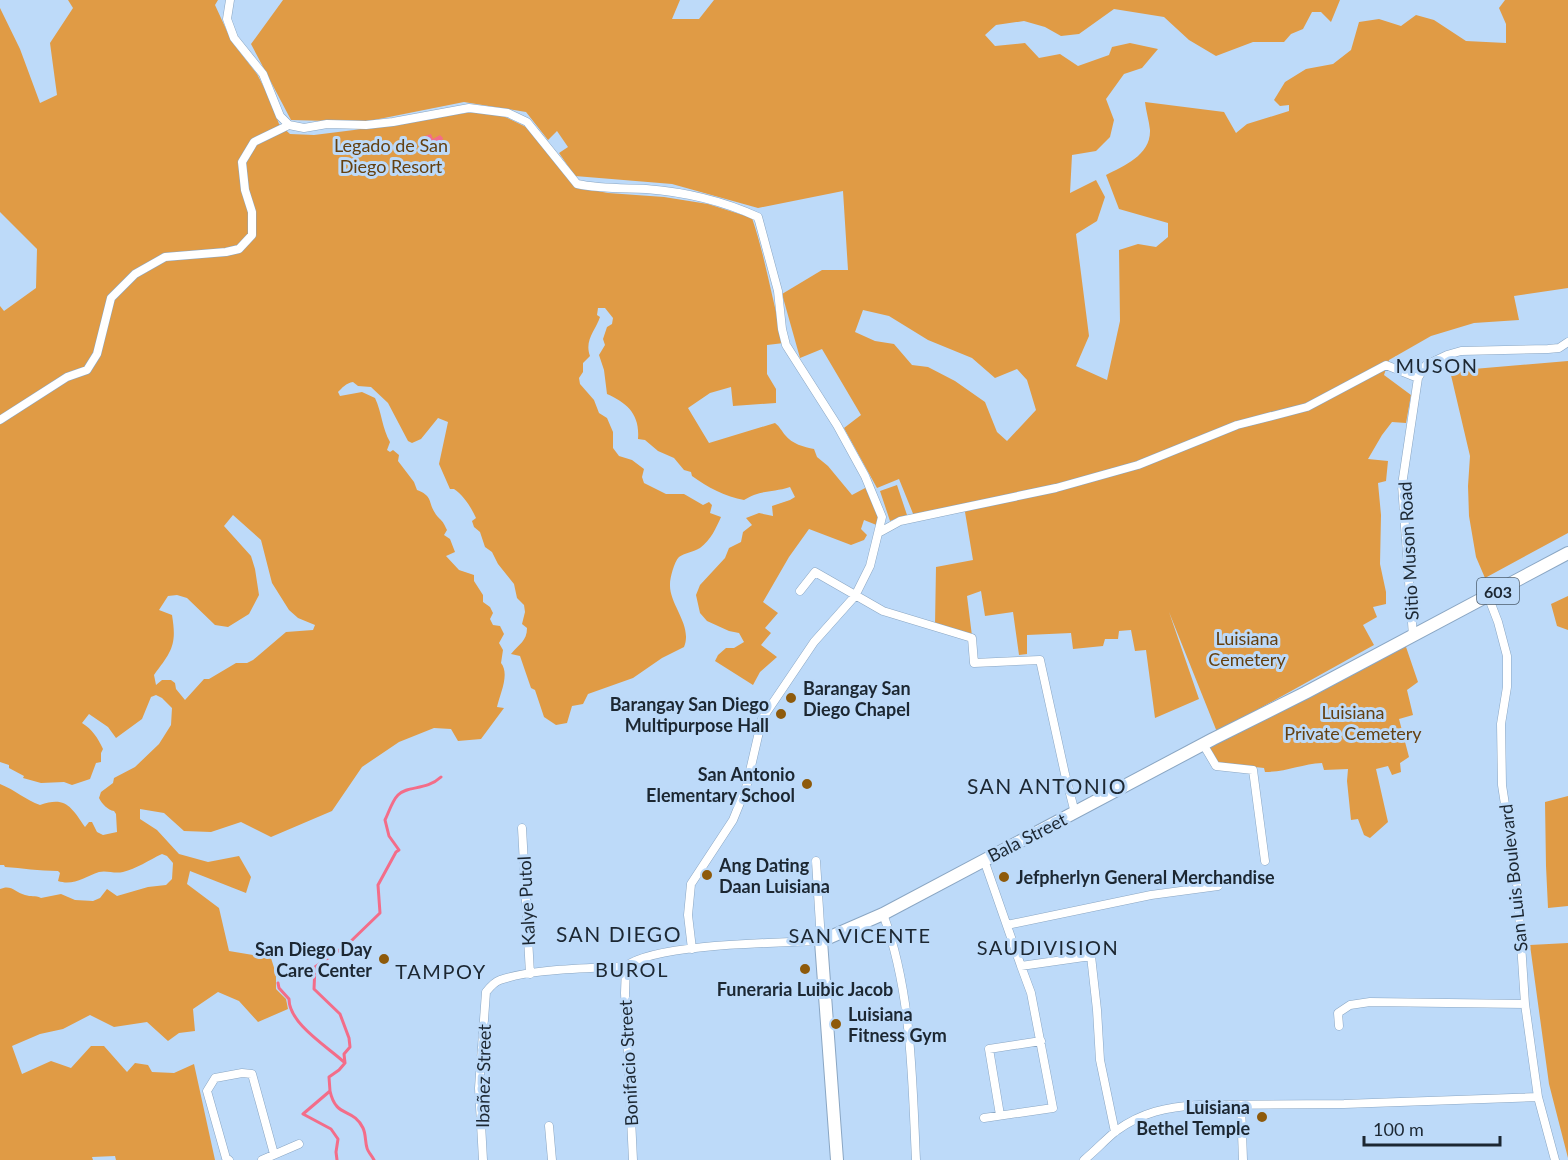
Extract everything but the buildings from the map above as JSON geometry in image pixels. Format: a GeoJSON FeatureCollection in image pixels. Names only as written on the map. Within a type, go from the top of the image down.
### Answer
{"type":"FeatureCollection","features":[{"type":"Feature","properties":{"kind":"main road","name":"Bala Street"},"geometry":{"type":"LineString","coordinates":[[821,941],[883,914],[1568,553]]}},
{"type":"Feature","properties":{"kind":"main road"},"geometry":{"type":"LineString","coordinates":[[821,941],[837,1160]]}},
{"type":"Feature","properties":{"kind":"street"},"geometry":{"type":"LineString","coordinates":[[230,0],[227,19],[234,38],[263,74],[280,116],[290,125],[304,128],[327,124],[366,125],[469,108],[508,113],[527,122],[577,184],[604,189],[647,189],[716,200],[758,217],[778,291],[786,345],[837,425],[864,476],[882,517],[870,566],[855,596],[814,642],[762,719],[746,788],[733,820],[691,884],[688,915],[692,949]]}},
{"type":"Feature","properties":{"kind":"street"},"geometry":{"type":"LineString","coordinates":[[0,420],[67,376],[87,370],[97,354],[111,298],[135,274],[165,257],[239,249],[252,235],[252,212],[245,190],[242,162],[254,142],[290,125]]}},
{"type":"Feature","properties":{"kind":"street"},"geometry":{"type":"LineString","coordinates":[[880,532],[900,522],[1056,488],[1138,465],[1237,424],[1307,407],[1386,365],[1418,378],[1426,364],[1461,351],[1559,348],[1568,342]]}},
{"type":"Feature","properties":{"kind":"street","name":"Sitio Muson Road"},"geometry":{"type":"LineString","coordinates":[[1413,636],[1402,485],[1418,378]]}},
{"type":"Feature","properties":{"kind":"street"},"geometry":{"type":"LineString","coordinates":[[800,591],[814,572],[883,611],[972,638],[974,663],[1040,660],[1075,813]]}},
{"type":"Feature","properties":{"kind":"street","name":"San Luis Boulevard"},"geometry":{"type":"LineString","coordinates":[[1488,596],[1507,656],[1507,687],[1501,724],[1502,785],[1516,883],[1525,1004],[1538,1097],[1555,1160]]}},
{"type":"Feature","properties":{"kind":"street"},"geometry":{"type":"LineString","coordinates":[[1203,744],[1216,766],[1252,770],[1265,861]]}},
{"type":"Feature","properties":{"kind":"street","name":"Kalye Putol"},"geometry":{"type":"LineString","coordinates":[[522,828],[531,974]]}},
{"type":"Feature","properties":{"kind":"street"},"geometry":{"type":"LineString","coordinates":[[984,860],[1031,993],[1053,1108],[984,1118]]}},
{"type":"Feature","properties":{"kind":"street"},"geometry":{"type":"LineString","coordinates":[[816,861],[821,941]]}},
{"type":"Feature","properties":{"kind":"street"},"geometry":{"type":"LineString","coordinates":[[1007,925],[1151,895],[1218,886]]}},
{"type":"Feature","properties":{"kind":"street"},"geometry":{"type":"LineString","coordinates":[[883,914],[894,944],[900,970],[912,1086],[916,1160]]}},
{"type":"Feature","properties":{"kind":"street","name":"Bala Street"},"geometry":{"type":"LineString","coordinates":[[486,992],[500,980],[531,974],[626,966],[635,960],[692,949],[821,941]]}},
{"type":"Feature","properties":{"kind":"street"},"geometry":{"type":"LineString","coordinates":[[1021,966],[1091,956],[1100,1060],[1115,1132]]}},
{"type":"Feature","properties":{"kind":"street","name":"Bonifacio Street"},"geometry":{"type":"LineString","coordinates":[[626,966],[625,993],[633,1160]]}},
{"type":"Feature","properties":{"kind":"street","name":"Ibañez Street"},"geometry":{"type":"LineString","coordinates":[[483,1160],[479,1088],[486,992]]}},
{"type":"Feature","properties":{"kind":"street"},"geometry":{"type":"LineString","coordinates":[[1339,1026],[1338,1013],[1350,1005],[1370,1002],[1525,1004]]}},
{"type":"Feature","properties":{"kind":"street"},"geometry":{"type":"LineString","coordinates":[[1000,1115],[989,1049],[1041,1041]]}},
{"type":"Feature","properties":{"kind":"street"},"geometry":{"type":"LineString","coordinates":[[229,1160],[226,1158],[207,1091],[215,1078],[242,1073],[252,1074],[274,1154]]}},
{"type":"Feature","properties":{"kind":"street"},"geometry":{"type":"LineString","coordinates":[[1084,1160],[1115,1132],[1153,1111],[1173,1107],[1538,1097]]}},
{"type":"Feature","properties":{"kind":"street"},"geometry":{"type":"LineString","coordinates":[[1241,1105],[1242,1160]]}},
{"type":"Feature","properties":{"kind":"street"},"geometry":{"type":"LineString","coordinates":[[549,1125],[552,1160]]}},
{"type":"Feature","properties":{"kind":"street"},"geometry":{"type":"LineString","coordinates":[[262,1160],[299,1144]]}},
{"type":"Feature","properties":{"kind":"green space","name":"Legado de San Diego Resort"},"geometry":{"type":"Polygon","coordinates":[[[68,0],[218,0],[215,5],[232,42],[257,74],[279,124],[290,134],[314,135],[443,115],[478,112],[501,115],[526,127],[576,187],[608,193],[664,197],[708,204],[752,218],[784,343],[767,345],[767,374],[776,389],[776,403],[733,406],[731,387],[710,393],[688,408],[709,443],[775,423],[791,441],[814,449],[817,457],[828,466],[852,495],[867,487],[880,516],[879,526],[864,520],[861,529],[867,535],[864,540],[851,545],[809,529],[789,557],[763,602],[778,613],[765,628],[771,633],[761,645],[777,657],[760,672],[753,685],[715,661],[726,648],[734,648],[744,642],[739,633],[707,621],[700,613],[696,595],[700,585],[725,558],[729,548],[741,542],[743,532],[752,525],[746,518],[759,513],[773,516],[772,506],[795,497],[790,487],[756,494],[744,500],[730,497],[692,476],[691,472],[684,470],[674,458],[658,451],[645,440],[638,439],[637,423],[631,410],[621,401],[607,394],[604,370],[599,355],[605,345],[603,339],[607,327],[612,324],[613,318],[605,308],[598,308],[597,315],[600,317],[588,345],[590,356],[583,363],[583,372],[579,378],[580,384],[594,400],[599,413],[607,418],[613,432],[613,448],[619,456],[632,460],[644,469],[642,477],[644,483],[666,494],[684,494],[703,505],[709,502],[712,505],[710,513],[721,517],[713,534],[704,545],[684,554],[675,562],[670,581],[671,592],[685,631],[684,647],[662,658],[633,678],[588,694],[583,704],[572,706],[567,723],[556,725],[544,717],[520,656],[511,654],[526,636],[527,628],[522,624],[524,605],[517,598],[514,584],[498,564],[492,552],[485,547],[480,532],[474,527],[472,521],[476,518],[469,506],[458,492],[450,489],[439,464],[448,422],[438,418],[421,439],[412,443],[408,441],[388,403],[371,387],[358,386],[353,382],[341,389],[338,392],[340,396],[362,392],[375,398],[390,442],[387,450],[390,452],[393,450],[399,455],[398,461],[414,482],[417,490],[428,497],[435,513],[444,523],[447,530],[444,535],[450,539],[455,552],[446,556],[459,570],[474,575],[474,581],[483,595],[483,602],[490,607],[493,613],[490,619],[493,625],[500,626],[504,634],[499,643],[503,650],[501,663],[505,673],[497,707],[504,708],[481,739],[458,741],[451,729],[434,728],[399,742],[362,767],[332,811],[271,837],[241,822],[211,832],[184,831],[164,813],[140,809],[140,819],[157,830],[179,854],[208,862],[239,856],[251,877],[246,893],[190,871],[187,884],[219,908],[229,951],[271,958],[276,974],[276,989],[286,999],[288,1009],[258,1022],[239,1001],[218,992],[193,1009],[195,1031],[179,1033],[168,1041],[147,1022],[114,1027],[90,1015],[63,1029],[40,1034],[12,1046],[22,1074],[51,1061],[71,1068],[91,1046],[104,1046],[127,1072],[135,1063],[148,1065],[152,1072],[174,1073],[194,1064],[215,1160],[116,1160],[115,1156],[92,1157],[93,1160],[0,1160],[0,889],[10,888],[25,895],[41,898],[61,894],[75,900],[93,901],[100,898],[107,889],[117,896],[148,887],[166,885],[172,879],[173,863],[162,854],[128,871],[99,872],[69,882],[58,881],[60,873],[58,871],[0,865],[0,784],[40,805],[56,802],[67,805],[85,827],[92,822],[97,832],[103,835],[117,832],[116,814],[100,800],[101,792],[113,783],[114,778],[135,767],[159,744],[171,725],[172,708],[156,695],[151,697],[142,719],[116,738],[108,727],[89,714],[82,723],[92,731],[103,749],[101,762],[96,763],[90,779],[72,785],[64,782],[41,783],[23,778],[24,776],[9,768],[9,765],[0,762],[0,306],[4,311],[36,288],[37,249],[0,212],[0,8],[20,49],[40,103],[57,95],[50,43],[73,8],[68,0]],[[233,515],[224,526],[251,556],[259,595],[249,614],[228,627],[215,625],[187,598],[177,595],[168,596],[159,610],[172,615],[174,634],[172,647],[154,675],[156,685],[162,680],[171,680],[185,700],[204,679],[209,679],[236,663],[247,663],[253,660],[286,632],[313,630],[315,625],[298,618],[289,610],[272,583],[261,540],[233,515]]]}},
{"type":"Feature","properties":{"kind":"green space","name":"Luisiana Cemetery"},"geometry":{"type":"Polygon","coordinates":[[[283,0],[680,0],[672,19],[699,19],[714,0],[1340,0],[1331,22],[1321,12],[1312,12],[1303,29],[1291,34],[1284,42],[1253,42],[1216,56],[1189,40],[1164,17],[1114,9],[1079,34],[1061,36],[1045,27],[1024,21],[996,25],[985,35],[995,46],[1025,43],[1039,58],[1060,54],[1078,66],[1109,55],[1112,47],[1130,43],[1158,49],[1142,68],[1124,74],[1106,99],[1114,120],[1110,137],[1096,151],[1072,155],[1070,193],[1096,180],[1105,197],[1097,221],[1076,234],[1089,336],[1076,366],[1107,380],[1120,321],[1119,250],[1138,244],[1156,247],[1168,237],[1168,223],[1119,209],[1106,175],[1135,158],[1146,146],[1150,130],[1145,102],[1224,112],[1236,133],[1247,124],[1289,111],[1289,105],[1280,106],[1274,100],[1285,82],[1306,69],[1333,64],[1351,50],[1359,22],[1379,19],[1401,26],[1416,15],[1434,20],[1466,41],[1506,43],[1506,24],[1499,8],[1505,0],[1568,0],[1568,288],[1514,296],[1519,320],[1474,323],[1431,336],[1389,360],[1384,375],[1411,395],[1406,423],[1392,422],[1368,459],[1388,461],[1386,481],[1378,483],[1381,515],[1380,564],[1386,604],[1373,607],[1377,617],[1363,625],[1374,645],[1217,732],[1169,612],[1199,699],[1155,718],[1146,650],[1135,651],[1131,630],[1119,631],[1118,639],[1105,639],[1103,646],[1073,649],[1071,633],[1027,635],[1027,654],[1019,655],[1013,612],[985,616],[981,591],[967,596],[972,636],[935,625],[936,567],[973,560],[964,506],[914,516],[899,479],[877,488],[844,428],[861,415],[822,349],[800,358],[782,294],[822,270],[848,270],[843,191],[758,208],[672,184],[575,176],[559,153],[568,147],[557,131],[548,140],[526,112],[464,102],[364,122],[291,120],[251,44],[283,0]],[[863,310],[855,332],[875,341],[894,344],[912,365],[928,367],[955,381],[985,402],[997,432],[1007,441],[1036,410],[1027,380],[1017,369],[995,378],[972,358],[928,340],[889,316],[863,310]]]}},
{"type":"Feature","properties":{"kind":"green space"},"geometry":{"type":"Polygon","coordinates":[[[1568,361],[1568,533],[1485,578],[1476,557],[1469,516],[1470,456],[1450,371],[1568,361]]]}},
{"type":"Feature","properties":{"kind":"green space"},"geometry":{"type":"Polygon","coordinates":[[[897,485],[907,515],[890,521],[880,491],[897,485]]]}},
{"type":"Feature","properties":{"kind":"green space"},"geometry":{"type":"Polygon","coordinates":[[[1568,596],[1568,630],[1557,626],[1551,604],[1568,596]]]}},
{"type":"Feature","properties":{"kind":"green space","name":"Luisiana Private Cemetery"},"geometry":{"type":"Polygon","coordinates":[[[1405,644],[1418,682],[1407,690],[1413,715],[1399,719],[1409,757],[1400,763],[1401,772],[1392,775],[1388,766],[1376,769],[1388,822],[1370,838],[1364,835],[1358,819],[1351,820],[1348,769],[1324,770],[1322,763],[1265,772],[1264,768],[1219,763],[1209,747],[1405,644]]]}},
{"type":"Feature","properties":{"kind":"green space"},"geometry":{"type":"Polygon","coordinates":[[[1568,796],[1568,906],[1548,908],[1545,802],[1568,796]]]}},
{"type":"Feature","properties":{"kind":"green space"},"geometry":{"type":"Polygon","coordinates":[[[1568,943],[1568,1158],[1549,1084],[1530,945],[1568,943]]]}},
{"type":"Feature","properties":{"kind":"shaded area"},"geometry":{"type":"Polygon","coordinates":[[[431,134],[433,139],[440,135],[443,138],[441,145],[437,145],[440,150],[434,154],[429,154],[423,142],[425,136],[431,134]]]}},
{"type":"Feature","properties":{"kind":"waterway"},"geometry":{"type":"LineString","coordinates":[[345,1063],[344,1054],[350,1047],[349,1038],[340,1014],[314,989],[315,967],[348,944],[380,913],[378,885],[399,850],[389,836],[385,820],[392,803],[402,792],[429,784],[441,777]]}},
{"type":"Feature","properties":{"kind":"waterway"},"geometry":{"type":"LineString","coordinates":[[278,983],[279,988],[289,999],[295,1017],[302,1026],[345,1063],[329,1077],[330,1091],[303,1114],[331,1129],[338,1139],[337,1160]]}},
{"type":"Feature","properties":{"kind":"waterway"},"geometry":{"type":"LineString","coordinates":[[330,1091],[336,1106],[359,1122],[364,1130],[368,1150],[374,1160]]}},
{"type":"Feature","properties":{"kind":"place","name":"Barangay San Diego Chapel"},"geometry":{"type":"Point","coordinates":[791,698]}},
{"type":"Feature","properties":{"kind":"place","name":"Barangay San Diego Multipurpose Hall"},"geometry":{"type":"Point","coordinates":[781,714]}},
{"type":"Feature","properties":{"kind":"place","name":"San Antonio Elementary School"},"geometry":{"type":"Point","coordinates":[807,784]}},
{"type":"Feature","properties":{"kind":"place","name":"Ang Dating Daan Luisiana"},"geometry":{"type":"Point","coordinates":[707,875]}},
{"type":"Feature","properties":{"kind":"place","name":"Jefpherlyn General Merchandise"},"geometry":{"type":"Point","coordinates":[1004,877]}},
{"type":"Feature","properties":{"kind":"place","name":"San Diego Day Care Center"},"geometry":{"type":"Point","coordinates":[384,959]}},
{"type":"Feature","properties":{"kind":"place","name":"Funeraria Luibic Jacob"},"geometry":{"type":"Point","coordinates":[805,969]}},
{"type":"Feature","properties":{"kind":"place","name":"Luisiana Fitness Gym"},"geometry":{"type":"Point","coordinates":[836,1024]}},
{"type":"Feature","properties":{"kind":"place","name":"Luisiana Bethel Temple"},"geometry":{"type":"Point","coordinates":[1262,1117]}},
{"type":"Feature","properties":{"kind":"district","name":"MUSON"},"geometry":{"type":"Point","coordinates":[1437,365]}},
{"type":"Feature","properties":{"kind":"district","name":"SAN ANTONIO"},"geometry":{"type":"Point","coordinates":[1047,785]}},
{"type":"Feature","properties":{"kind":"district","name":"SAN DIEGO"},"geometry":{"type":"Point","coordinates":[619,933]}},
{"type":"Feature","properties":{"kind":"district","name":"SAN VICENTE"},"geometry":{"type":"Point","coordinates":[860,935]}},
{"type":"Feature","properties":{"kind":"district","name":"SAUDIVISION"},"geometry":{"type":"Point","coordinates":[1048,947]}},
{"type":"Feature","properties":{"kind":"district","name":"BUROL"},"geometry":{"type":"Point","coordinates":[632,969]}},
{"type":"Feature","properties":{"kind":"district","name":"TAMPOY"},"geometry":{"type":"Point","coordinates":[441,971]}}]}
